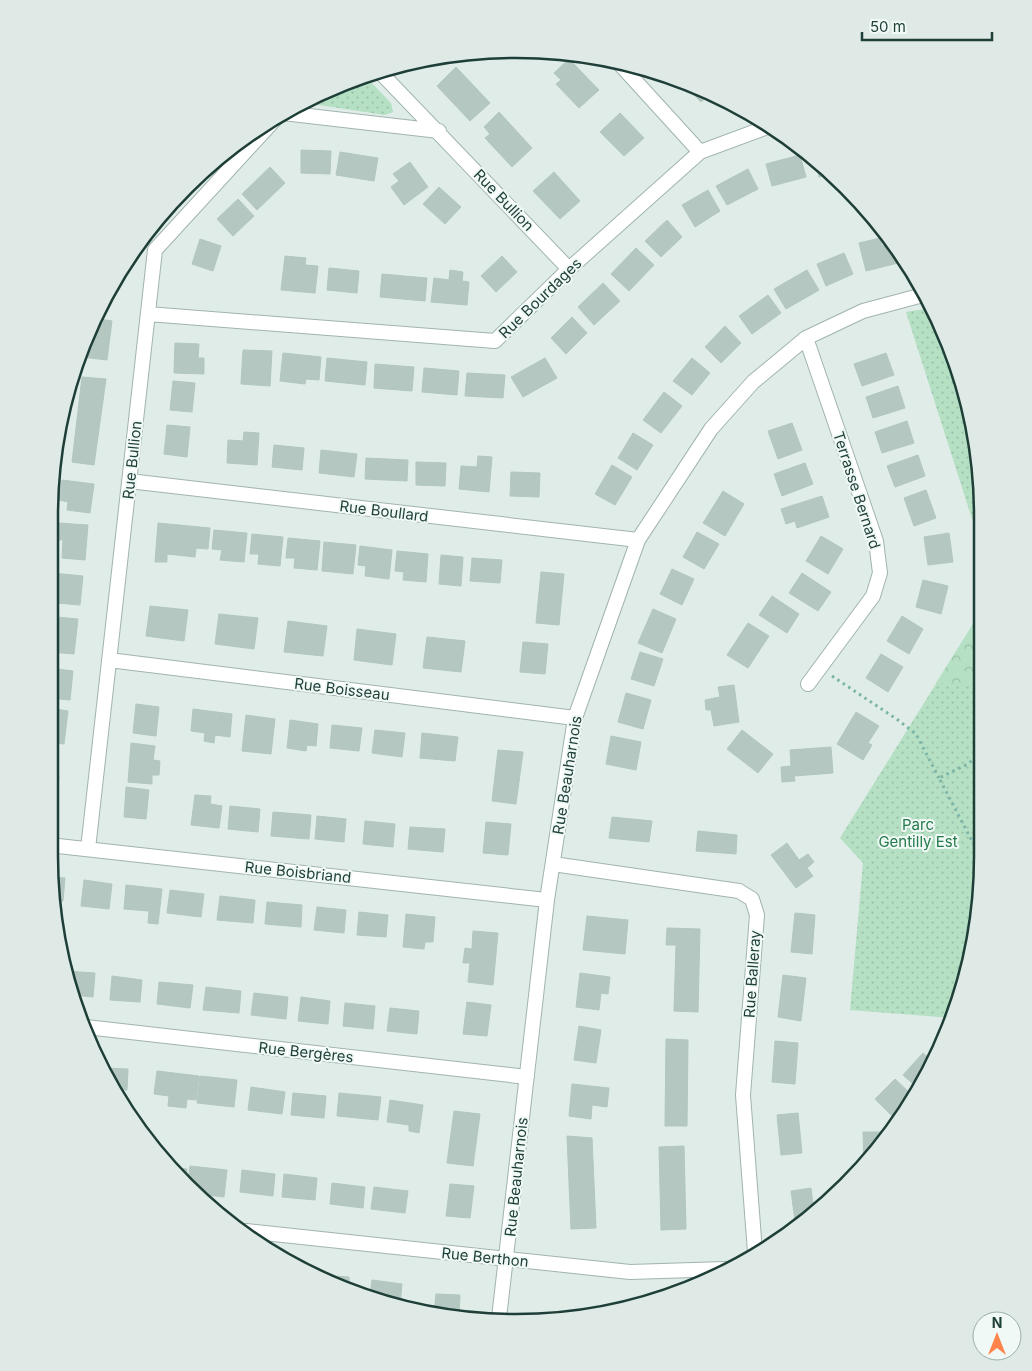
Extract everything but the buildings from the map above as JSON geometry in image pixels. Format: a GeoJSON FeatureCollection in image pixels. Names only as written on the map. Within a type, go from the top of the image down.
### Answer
{"type":"FeatureCollection","features":[{"type":"Feature","properties":{"kind":"street"},"geometry":{"type":"LineString","coordinates":[[626,71],[700,152]]}},
{"type":"Feature","properties":{"kind":"street","name":"Rue Bullion"},"geometry":{"type":"LineString","coordinates":[[385,77],[569,269]]}},
{"type":"Feature","properties":{"kind":"street"},"geometry":{"type":"LineString","coordinates":[[295,114],[438,131]]}},
{"type":"Feature","properties":{"kind":"street","name":"Rue Bourdages"},"geometry":{"type":"LineString","coordinates":[[148,314],[495,341],[569,269],[700,152],[762,129]]}},
{"type":"Feature","properties":{"kind":"street","name":"Rue Bullion"},"geometry":{"type":"LineString","coordinates":[[88,849],[155,250],[260,136]]}},
{"type":"Feature","properties":{"kind":"street","name":"Rue Beauharnois"},"geometry":{"type":"LineString","coordinates":[[500,1313],[548,900],[575,718],[638,540],[711,429],[753,382],[806,338],[863,310],[918,296]]}},
{"type":"Feature","properties":{"kind":"street","name":"Terrasse Bernard"},"geometry":{"type":"LineString","coordinates":[[806,338],[876,541],[880,573],[873,596],[808,684]]}},
{"type":"Feature","properties":{"kind":"street","name":"Rue Boullard"},"geometry":{"type":"LineString","coordinates":[[129,481],[638,540]]}},
{"type":"Feature","properties":{"kind":"street","name":"Rue Boisseau"},"geometry":{"type":"LineString","coordinates":[[109,660],[575,718]]}},
{"type":"Feature","properties":{"kind":"street","name":"Rue Boisbriand"},"geometry":{"type":"LineString","coordinates":[[58,846],[548,900]]}},
{"type":"Feature","properties":{"kind":"street","name":"Rue Balleray"},"geometry":{"type":"LineString","coordinates":[[553,864],[739,891],[752,899],[757,915],[743,1095],[755,1246]]}},
{"type":"Feature","properties":{"kind":"street","name":"Rue Bergères"},"geometry":{"type":"LineString","coordinates":[[91,1028],[527,1077]]}},
{"type":"Feature","properties":{"kind":"street","name":"Rue Berthon"},"geometry":{"type":"LineString","coordinates":[[257,1233],[630,1272],[712,1269]]}},
{"type":"Feature","properties":{"kind":"path"},"geometry":{"type":"LineString","coordinates":[[818,669],[842,680],[916,734],[974,845]]}},
{"type":"Feature","properties":{"kind":"path"},"geometry":{"type":"LineString","coordinates":[[939,778],[968,764],[974,758]]}},
{"type":"Feature","properties":{"kind":"green space"},"geometry":{"type":"Polygon","coordinates":[[[370,82],[391,103],[393,112],[385,115],[314,104],[370,82]]]}},
{"type":"Feature","properties":{"kind":"green space"},"geometry":{"type":"Polygon","coordinates":[[[925,309],[940,341],[959,397],[971,456],[974,486],[974,525],[906,312],[925,309]]]}},
{"type":"Feature","properties":{"kind":"green space","name":"Parc Gentilly Est"},"geometry":{"type":"Polygon","coordinates":[[[974,623],[974,885],[966,944],[959,974],[945,1017],[850,1010],[863,863],[840,838],[974,623]]]}},
{"type":"Feature","properties":{"kind":"green space"},"geometry":{"type":"Polygon","coordinates":[[[974,623],[974,684],[936,683],[974,623]]]}}]}
